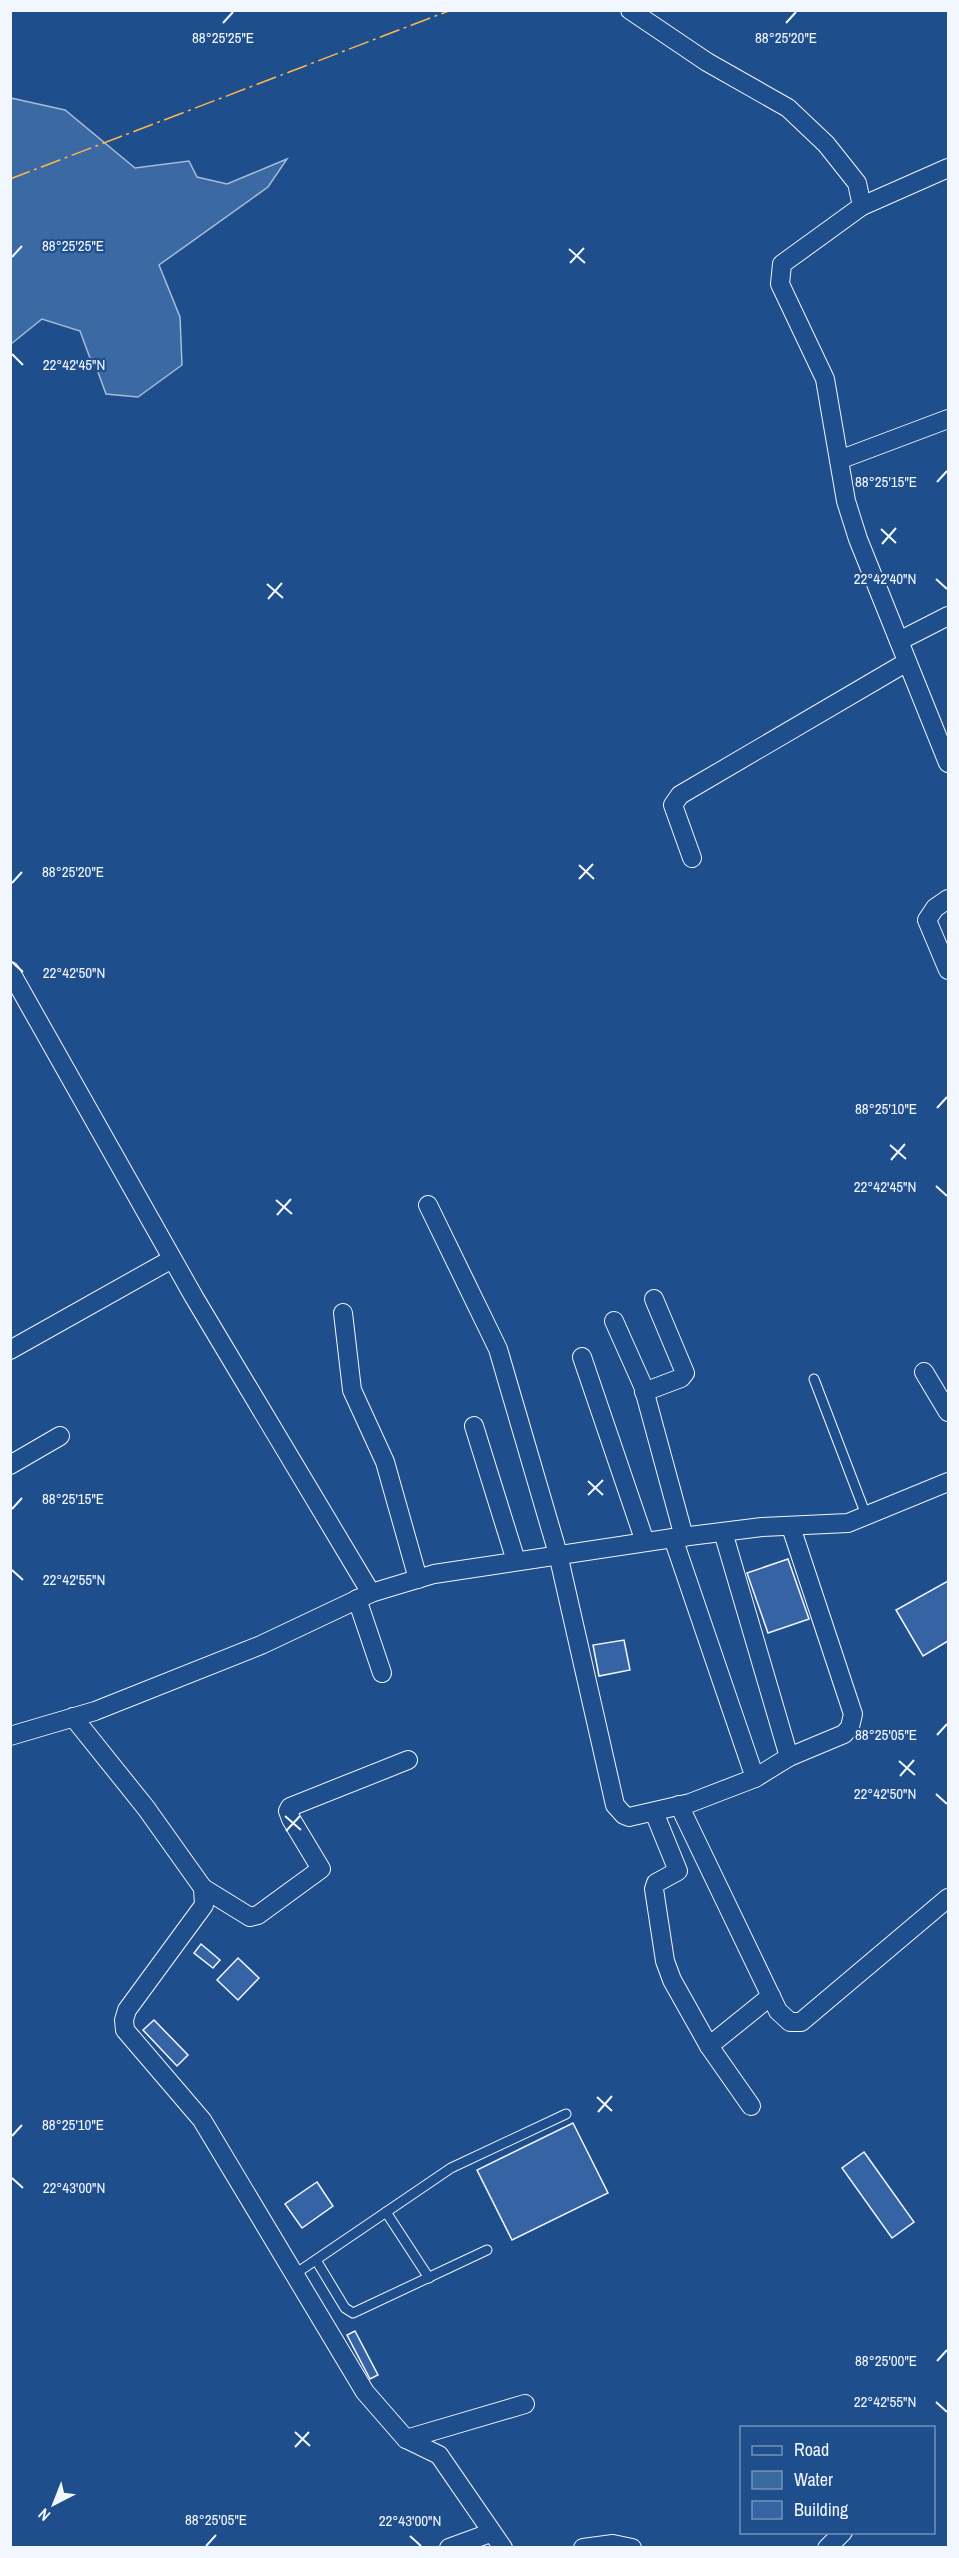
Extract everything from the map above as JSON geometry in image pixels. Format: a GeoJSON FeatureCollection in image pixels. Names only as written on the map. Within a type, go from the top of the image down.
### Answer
{"type":"FeatureCollection","features":[{"type":"Feature","properties":{"kind":"street"},"geometry":{"type":"LineString","coordinates":[[630,10],[707,62],[788,108],[826,144],[857,183],[862,206]]}},
{"type":"Feature","properties":{"kind":"street"},"geometry":{"type":"LineString","coordinates":[[947,173],[862,206],[782,264],[780,284],[825,379],[846,501],[858,538],[948,764]]}},
{"type":"Feature","properties":{"kind":"street"},"geometry":{"type":"LineString","coordinates":[[839,460],[948,419]]}},
{"type":"Feature","properties":{"kind":"street"},"geometry":{"type":"LineString","coordinates":[[899,640],[948,616]]}},
{"type":"Feature","properties":{"kind":"street"},"geometry":{"type":"LineString","coordinates":[[692,858],[673,805],[680,795],[907,662]]}},
{"type":"Feature","properties":{"kind":"street"},"geometry":{"type":"LineString","coordinates":[[948,899],[935,908],[927,920],[948,970]]}},
{"type":"Feature","properties":{"kind":"street"},"geometry":{"type":"LineString","coordinates":[[10,971],[364,1596],[382,1673]]}},
{"type":"Feature","properties":{"kind":"street"},"geometry":{"type":"LineString","coordinates":[[428,1205],[498,1349],[558,1554],[615,1805],[619,1811],[629,1817],[679,1805],[755,1778],[789,1757],[844,1734],[850,1727],[853,1714],[791,1527]]}},
{"type":"Feature","properties":{"kind":"street"},"geometry":{"type":"LineString","coordinates":[[10,1350],[172,1259]]}},
{"type":"Feature","properties":{"kind":"street"},"geometry":{"type":"LineString","coordinates":[[644,1392],[681,1378],[685,1373],[654,1299]]}},
{"type":"Feature","properties":{"kind":"street"},"geometry":{"type":"LineString","coordinates":[[343,1313],[352,1390],[385,1462],[418,1579]]}},
{"type":"Feature","properties":{"kind":"street"},"geometry":{"type":"LineString","coordinates":[[614,1321],[644,1392],[679,1538],[755,1778]]}},
{"type":"Feature","properties":{"kind":"street"},"geometry":{"type":"LineString","coordinates":[[582,1357],[645,1542]]}},
{"type":"Feature","properties":{"kind":"street"},"geometry":{"type":"LineString","coordinates":[[924,1372],[948,1412]]}},
{"type":"Feature","properties":{"kind":"street"},"geometry":{"type":"LineString","coordinates":[[474,1426],[516,1561]]}},
{"type":"Feature","properties":{"kind":"street"},"geometry":{"type":"LineString","coordinates":[[10,1465],[60,1437]]}},
{"type":"Feature","properties":{"kind":"street"},"geometry":{"type":"LineString","coordinates":[[10,1736],[95,1711],[261,1644],[364,1596],[434,1574],[558,1554],[723,1532],[848,1523],[948,1482]]}},
{"type":"Feature","properties":{"kind":"street"},"geometry":{"type":"LineString","coordinates":[[723,1532],[789,1757]]}},
{"type":"Feature","properties":{"kind":"street"},"geometry":{"type":"LineString","coordinates":[[73,1717],[146,1808],[203,1888],[250,1917],[258,1915],[321,1869],[291,1819],[288,1811],[290,1807],[408,1760]]}},
{"type":"Feature","properties":{"kind":"street"},"geometry":{"type":"LineString","coordinates":[[679,1805],[771,1996],[784,2019],[790,2022],[801,2022],[948,1898]]}},
{"type":"Feature","properties":{"kind":"street"},"geometry":{"type":"LineString","coordinates":[[654,1812],[678,1870],[656,1883],[654,1889],[665,1961],[672,1980],[709,2046],[752,2106]]}},
{"type":"Feature","properties":{"kind":"street"},"geometry":{"type":"LineString","coordinates":[[203,1888],[204,1905],[127,2010],[124,2020],[125,2030],[202,2120],[365,2392],[406,2439],[440,2455],[490,2533],[503,2547]]}},
{"type":"Feature","properties":{"kind":"street"},"geometry":{"type":"LineString","coordinates":[[709,2046],[771,1996]]}},
{"type":"Feature","properties":{"kind":"street"},"geometry":{"type":"LineString","coordinates":[[406,2439],[525,2404]]}},
{"type":"Feature","properties":{"kind":"street"},"geometry":{"type":"LineString","coordinates":[[449,2547],[490,2533]]}},
{"type":"Feature","properties":{"kind":"street"},"geometry":{"type":"LineString","coordinates":[[827,2547],[841,2534]]}},
{"type":"Feature","properties":{"kind":"street"},"geometry":{"type":"LineString","coordinates":[[583,2547],[613,2544],[632,2547]]}},
{"type":"Feature","properties":{"kind":"lane"},"geometry":{"type":"LineString","coordinates":[[814,1380],[866,1515]]}},
{"type":"Feature","properties":{"kind":"lane"},"geometry":{"type":"LineString","coordinates":[[295,2274],[464,2160],[566,2114]]}},
{"type":"Feature","properties":{"kind":"lane"},"geometry":{"type":"LineString","coordinates":[[386,2212],[429,2278]]}},
{"type":"Feature","properties":{"kind":"lane"},"geometry":{"type":"LineString","coordinates":[[316,2260],[345,2308],[353,2313],[487,2250]]}},
{"type":"Feature","properties":{"kind":"water"},"geometry":{"type":"Polygon","coordinates":[[[11,98],[65,110],[135,168],[189,161],[197,177],[227,184],[287,159],[268,187],[159,265],[180,317],[182,365],[138,397],[106,394],[98,372],[106,360],[90,358],[80,331],[42,319],[11,344],[11,98]]]}},
{"type":"Feature","properties":{"kind":"building"},"geometry":{"type":"Polygon","coordinates":[[[788,1559],[809,1619],[768,1633],[747,1573],[788,1559]]]}},
{"type":"Feature","properties":{"kind":"building"},"geometry":{"type":"Polygon","coordinates":[[[948,1581],[948,1641],[923,1656],[896,1610],[948,1581]]]}},
{"type":"Feature","properties":{"kind":"building"},"geometry":{"type":"Polygon","coordinates":[[[624,1640],[630,1670],[599,1676],[593,1645],[624,1640]]]}},
{"type":"Feature","properties":{"kind":"building"},"geometry":{"type":"Polygon","coordinates":[[[201,1944],[220,1960],[213,1968],[194,1953],[201,1944]]]}},
{"type":"Feature","properties":{"kind":"building"},"geometry":{"type":"Polygon","coordinates":[[[238,1958],[259,1978],[238,2000],[217,1980],[238,1958]]]}},
{"type":"Feature","properties":{"kind":"building"},"geometry":{"type":"Polygon","coordinates":[[[154,2020],[188,2055],[177,2066],[143,2030],[154,2020]]]}},
{"type":"Feature","properties":{"kind":"building"},"geometry":{"type":"Polygon","coordinates":[[[573,2123],[608,2193],[512,2240],[477,2170],[573,2123]]]}},
{"type":"Feature","properties":{"kind":"building"},"geometry":{"type":"Polygon","coordinates":[[[864,2152],[914,2222],[892,2238],[842,2168],[864,2152]]]}},
{"type":"Feature","properties":{"kind":"building"},"geometry":{"type":"Polygon","coordinates":[[[317,2182],[333,2206],[302,2228],[285,2204],[317,2182]]]}},
{"type":"Feature","properties":{"kind":"building"},"geometry":{"type":"Polygon","coordinates":[[[355,2331],[378,2375],[370,2379],[347,2335],[355,2331]]]}},
{"type":"Feature","properties":{"kind":"power"},"geometry":{"type":"LineString","coordinates":[[10,179],[451,10]]}}]}
